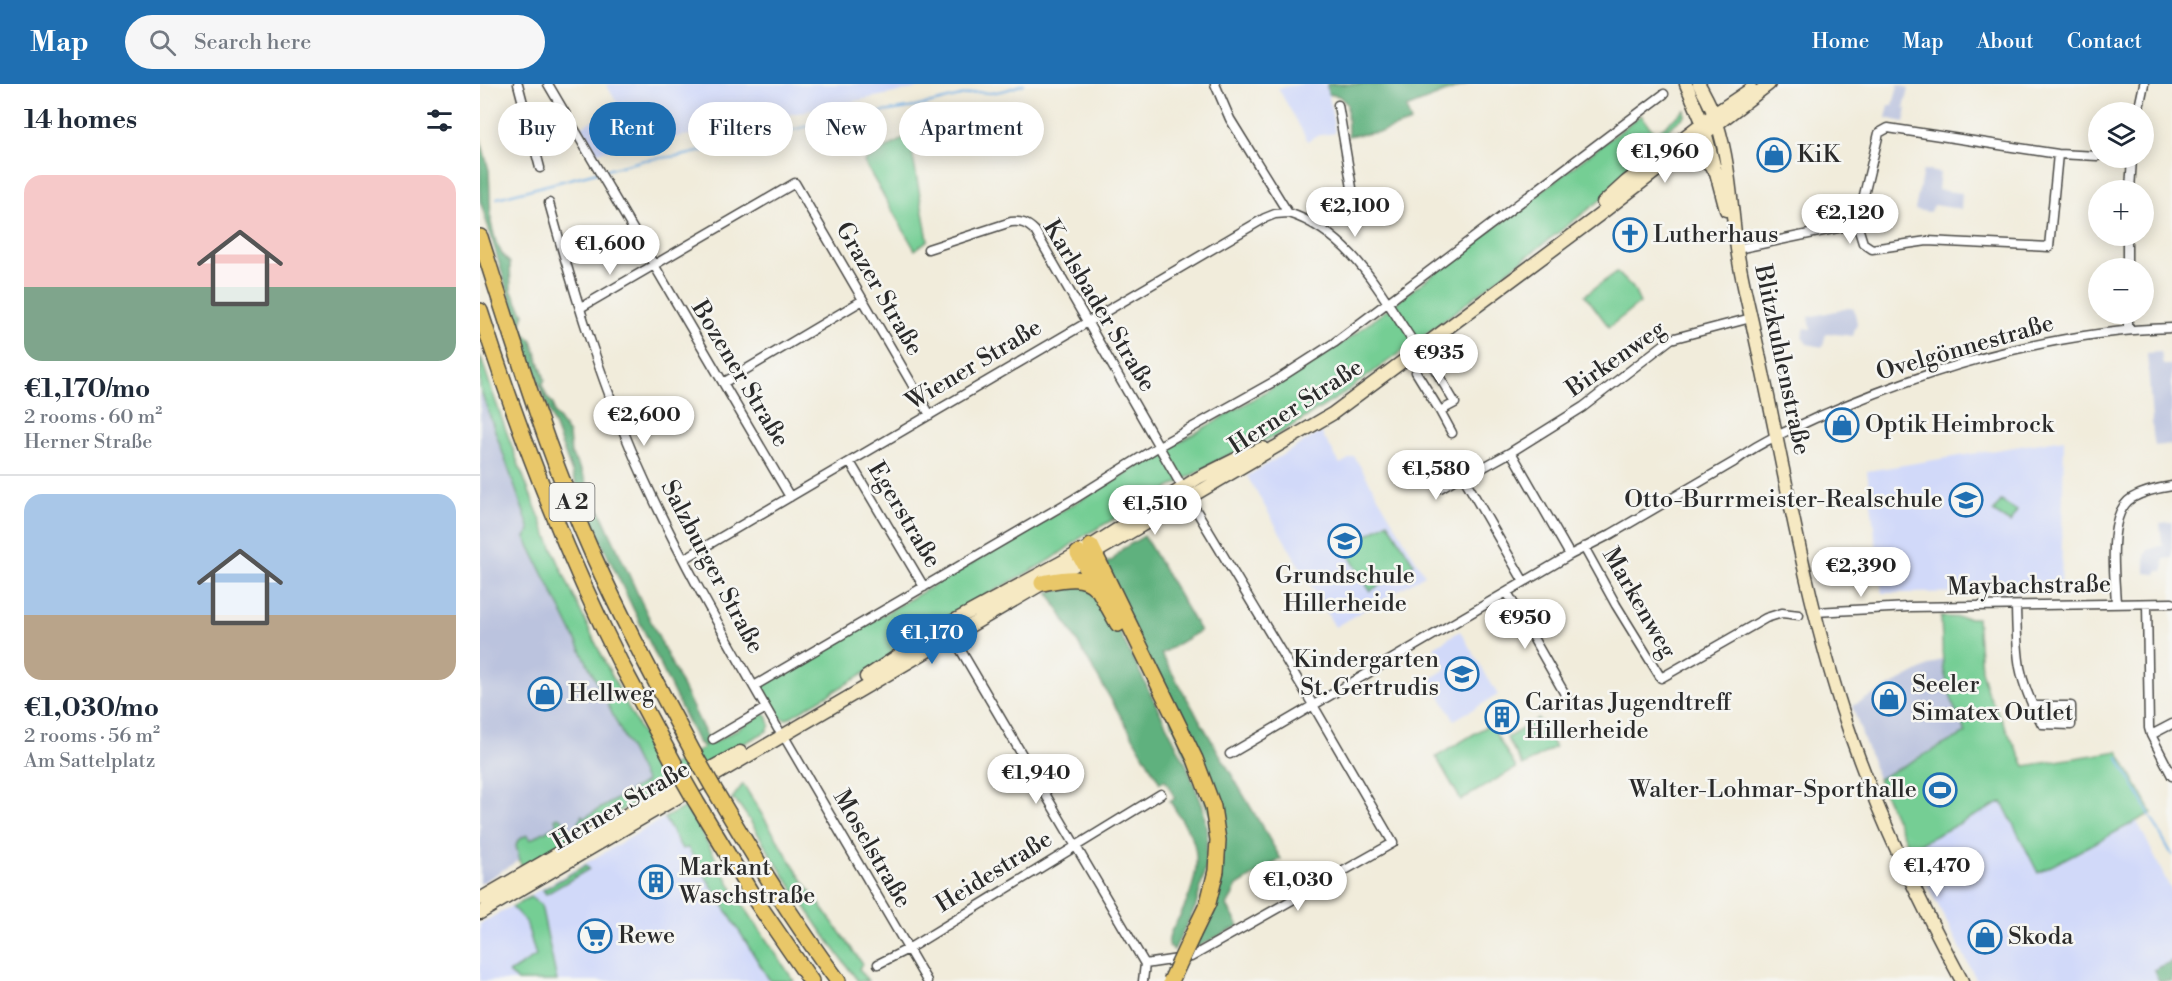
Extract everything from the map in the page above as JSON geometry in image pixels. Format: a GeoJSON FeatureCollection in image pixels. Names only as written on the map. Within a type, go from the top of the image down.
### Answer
{"type":"FeatureCollection","features":[{"type":"Feature","properties":{"kind":"highway","name":"A 2"},"geometry":{"type":"LineString","coordinates":[[480,237],[534,406],[593,554],[660,692],[714,789],[767,879],[838,981]]}},
{"type":"Feature","properties":{"kind":"highway","name":"A 2"},"geometry":{"type":"LineString","coordinates":[[480,311],[524,439],[573,560],[621,662],[695,800],[754,898],[810,980]]}},
{"type":"Feature","properties":{"kind":"highway"},"geometry":{"type":"LineString","coordinates":[[1086,553],[1103,598],[1195,776],[1207,816],[1211,849],[1209,874],[1189,937],[1171,981]]}},
{"type":"Feature","properties":{"kind":"highway"},"geometry":{"type":"LineString","coordinates":[[1086,553],[1136,642],[1195,759],[1213,807],[1218,840],[1216,871],[1209,903],[1164,981]]}},
{"type":"Feature","properties":{"kind":"highway"},"geometry":{"type":"LineString","coordinates":[[1042,583],[1068,578],[1086,581],[1093,584],[1103,598]]}},
{"type":"Feature","properties":{"kind":"main road"},"geometry":{"type":"LineString","coordinates":[[1686,84],[1704,128],[1737,249]]}},
{"type":"Feature","properties":{"kind":"main road","name":"Blitzkuhlenstraße"},"geometry":{"type":"LineString","coordinates":[[1699,84],[1716,118],[1729,179],[1737,249],[1751,318],[1815,612],[1841,706],[1865,777],[1910,879],[1962,981]]}},
{"type":"Feature","properties":{"kind":"main road","name":"Herner Straße"},"geometry":{"type":"LineString","coordinates":[[480,914],[782,731],[868,676],[1086,553],[1186,493],[1280,446],[1332,414],[1594,210],[1626,182],[1704,128],[1759,84]]}},
{"type":"Feature","properties":{"kind":"main road","name":"Herner Straße"},"geometry":{"type":"LineString","coordinates":[[1716,118],[1769,84]]}},
{"type":"Feature","properties":{"kind":"main road","name":"Herner Straße"},"geometry":{"type":"LineString","coordinates":[[1419,346],[1674,158],[1704,128]]}},
{"type":"Feature","properties":{"kind":"main road"},"geometry":{"type":"LineString","coordinates":[[1674,158],[1692,157],[1704,160],[1716,172]]}},
{"type":"Feature","properties":{"kind":"main road","name":"Herner Straße"},"geometry":{"type":"LineString","coordinates":[[950,630],[1042,583],[1086,553]]}},
{"type":"Feature","properties":{"kind":"main road","name":"Herner Straße"},"geometry":{"type":"LineString","coordinates":[[480,899],[592,834],[782,731]]}},
{"type":"Feature","properties":{"kind":"street"},"geometry":{"type":"LineString","coordinates":[[518,84],[540,168]]}},
{"type":"Feature","properties":{"kind":"street","name":"Bozener Straße"},"geometry":{"type":"LineString","coordinates":[[548,84],[790,497]]}},
{"type":"Feature","properties":{"kind":"street"},"geometry":{"type":"LineString","coordinates":[[1215,84],[1230,119],[1288,213],[1313,224],[1343,244],[1356,257],[1419,346],[1455,403],[1440,411]]}},
{"type":"Feature","properties":{"kind":"street"},"geometry":{"type":"LineString","coordinates":[[2140,102],[2144,84]]}},
{"type":"Feature","properties":{"kind":"street","name":"Herner Straße"},"geometry":{"type":"LineString","coordinates":[[754,686],[1160,446],[1275,381],[1334,343],[1664,94]]}},
{"type":"Feature","properties":{"kind":"street"},"geometry":{"type":"LineString","coordinates":[[1313,224],[1353,194],[1338,105]]}},
{"type":"Feature","properties":{"kind":"street"},"geometry":{"type":"LineString","coordinates":[[2058,154],[2049,248],[1927,241],[1872,249],[1863,243],[1857,224],[1879,133],[1888,128],[2058,154],[2088,156]]}},
{"type":"Feature","properties":{"kind":"street","name":"Grazer Straße"},"geometry":{"type":"LineString","coordinates":[[653,266],[795,183],[930,415]]}},
{"type":"Feature","properties":{"kind":"street","name":"Salzburger Straße"},"geometry":{"type":"LineString","coordinates":[[549,203],[580,308],[611,399],[646,483],[684,559],[766,708],[782,731]]}},
{"type":"Feature","properties":{"kind":"street","name":"Wiener Straße"},"geometry":{"type":"LineString","coordinates":[[684,559],[1265,218],[1288,213]]}},
{"type":"Feature","properties":{"kind":"street","name":"Karlsbader Straße"},"geometry":{"type":"LineString","coordinates":[[928,249],[1011,222],[1020,222],[1035,231],[1392,843],[1191,957],[1145,964]]}},
{"type":"Feature","properties":{"kind":"street"},"geometry":{"type":"LineString","coordinates":[[1737,249],[1857,224]]}},
{"type":"Feature","properties":{"kind":"street"},"geometry":{"type":"LineString","coordinates":[[580,308],[653,266]]}},
{"type":"Feature","properties":{"kind":"street"},"geometry":{"type":"LineString","coordinates":[[723,383],[863,300]]}},
{"type":"Feature","properties":{"kind":"street","name":"Birkenweg"},"geometry":{"type":"LineString","coordinates":[[1431,473],[1440,488],[1462,475],[1464,478],[1583,407],[1671,339],[1751,318]]}},
{"type":"Feature","properties":{"kind":"street"},"geometry":{"type":"LineString","coordinates":[[2128,324],[2128,329]]}},
{"type":"Feature","properties":{"kind":"street","name":"Ovelgönnestraße"},"geometry":{"type":"LineString","coordinates":[[1776,434],[1860,399],[2003,353],[2128,329],[2172,328]]}},
{"type":"Feature","properties":{"kind":"street"},"geometry":{"type":"LineString","coordinates":[[1416,372],[1452,433]]}},
{"type":"Feature","properties":{"kind":"street"},"geometry":{"type":"LineString","coordinates":[[1230,754],[1570,555],[1611,534],[1776,434]]}},
{"type":"Feature","properties":{"kind":"street"},"geometry":{"type":"LineString","coordinates":[[1511,452],[1570,555]]}},
{"type":"Feature","properties":{"kind":"street","name":"Egerstraße"},"geometry":{"type":"LineString","coordinates":[[850,462],[924,587]]}},
{"type":"Feature","properties":{"kind":"street"},"geometry":{"type":"LineString","coordinates":[[1464,478],[1524,582]]}},
{"type":"Feature","properties":{"kind":"street"},"geometry":{"type":"LineString","coordinates":[[2116,604],[2115,549],[2118,515],[2131,499],[2172,486]]}},
{"type":"Feature","properties":{"kind":"street","name":"Markenweg"},"geometry":{"type":"LineString","coordinates":[[1584,547],[1661,678],[1766,618],[1782,613],[1799,615]]}},
{"type":"Feature","properties":{"kind":"street"},"geometry":{"type":"LineString","coordinates":[[1508,591],[1566,696]]}},
{"type":"Feature","properties":{"kind":"street","name":"Maybachstraße"},"geometry":{"type":"LineString","coordinates":[[1815,612],[1909,607],[2172,603]]}},
{"type":"Feature","properties":{"kind":"street"},"geometry":{"type":"LineString","coordinates":[[2147,604],[2151,735],[2172,776]]}},
{"type":"Feature","properties":{"kind":"street"},"geometry":{"type":"LineString","coordinates":[[2016,606],[2019,670],[2032,706],[2042,724],[2071,725],[2071,706],[2032,706]]}},
{"type":"Feature","properties":{"kind":"street"},"geometry":{"type":"LineString","coordinates":[[950,630],[1145,964],[1143,981]]}},
{"type":"Feature","properties":{"kind":"street"},"geometry":{"type":"LineString","coordinates":[[712,739],[766,708]]}},
{"type":"Feature","properties":{"kind":"street"},"geometry":{"type":"LineString","coordinates":[[2151,735],[2172,724]]}},
{"type":"Feature","properties":{"kind":"street","name":"Moselstraße"},"geometry":{"type":"LineString","coordinates":[[782,731],[927,981]]}},
{"type":"Feature","properties":{"kind":"street","name":"Heidestraße"},"geometry":{"type":"LineString","coordinates":[[878,964],[908,949],[1161,794]]}},
{"type":"Feature","properties":{"kind":"shaded area"},"geometry":{"type":"Polygon","coordinates":[[[606,84],[938,84],[851,102],[805,102],[805,111],[793,114],[793,102],[688,102],[688,135],[676,137],[676,102],[616,102],[606,84]]]}},
{"type":"Feature","properties":{"kind":"shaded area"},"geometry":{"type":"Polygon","coordinates":[[[1302,84],[1327,84],[1335,133],[1315,136],[1308,141],[1278,88],[1302,84]]]}},
{"type":"Feature","properties":{"kind":"shaded area"},"geometry":{"type":"Polygon","coordinates":[[[1898,85],[1909,88],[1904,108],[1907,109],[1904,122],[1886,118],[1889,105],[1893,105],[1898,85]]]}},
{"type":"Feature","properties":{"kind":"shaded area"},"geometry":{"type":"Polygon","coordinates":[[[589,122],[589,140],[581,127],[589,122]]]}},
{"type":"Feature","properties":{"kind":"shaded area"},"geometry":{"type":"Polygon","coordinates":[[[1923,170],[1940,173],[1938,190],[1962,193],[1961,209],[1934,205],[1930,212],[1915,210],[1923,170]]]}},
{"type":"Feature","properties":{"kind":"shaded area"},"geometry":{"type":"Polygon","coordinates":[[[1849,308],[1854,309],[1857,323],[1853,336],[1826,333],[1823,347],[1807,344],[1802,337],[1805,328],[1811,329],[1809,317],[1849,308]]]}},
{"type":"Feature","properties":{"kind":"shaded area"},"geometry":{"type":"Polygon","coordinates":[[[2161,352],[2163,365],[2172,365],[2172,450],[2171,444],[2155,446],[2153,434],[2147,353],[2161,352]]]}},
{"type":"Feature","properties":{"kind":"shaded area"},"geometry":{"type":"Polygon","coordinates":[[[480,388],[530,530],[525,537],[646,782],[480,884],[480,388]]]}},
{"type":"Feature","properties":{"kind":"shaded area","name":"Grundschule Hillerheide"},"geometry":{"type":"Polygon","coordinates":[[[1321,432],[1340,464],[1354,456],[1425,575],[1335,627],[1247,476],[1321,432]]]}},
{"type":"Feature","properties":{"kind":"shaded area","name":"Otto-Burrmeister-Realschule"},"geometry":{"type":"Polygon","coordinates":[[[2064,439],[2061,592],[1882,593],[1867,471],[2064,439]]]}},
{"type":"Feature","properties":{"kind":"shaded area"},"geometry":{"type":"Polygon","coordinates":[[[2172,522],[2172,558],[2164,559],[2164,571],[2158,571],[2156,574],[2145,573],[2145,556],[2148,550],[2164,545],[2160,523],[2172,522]]]}},
{"type":"Feature","properties":{"kind":"shaded area","name":"Kindergarten St. Gertrudis"},"geometry":{"type":"Polygon","coordinates":[[[1460,631],[1498,695],[1454,720],[1430,679],[1446,669],[1434,647],[1460,631]]]}},
{"type":"Feature","properties":{"kind":"shaded area"},"geometry":{"type":"Polygon","coordinates":[[[1942,659],[1953,705],[1966,733],[1878,779],[1852,706],[1942,659]]]}},
{"type":"Feature","properties":{"kind":"shaded area"},"geometry":{"type":"Polygon","coordinates":[[[2002,802],[2038,873],[2137,821],[2172,892],[2172,961],[2154,970],[2159,981],[1977,981],[1909,849],[2002,802]]]}},
{"type":"Feature","properties":{"kind":"shaded area"},"geometry":{"type":"Polygon","coordinates":[[[664,818],[681,849],[688,848],[770,981],[557,981],[541,905],[513,907],[526,922],[537,956],[509,973],[517,981],[480,981],[480,924],[664,818]],[[586,865],[543,890],[546,894],[588,869],[586,865]]]}},
{"type":"Feature","properties":{"kind":"green space"},"geometry":{"type":"Polygon","coordinates":[[[1327,84],[1467,84],[1406,108],[1411,122],[1381,132],[1348,136],[1347,104],[1339,96],[1328,94],[1327,84]]]}},
{"type":"Feature","properties":{"kind":"green space"},"geometry":{"type":"Polygon","coordinates":[[[1685,110],[1685,116],[1658,137],[1663,144],[1648,161],[1430,331],[1337,398],[1274,437],[1224,457],[1082,537],[1052,559],[947,617],[939,625],[875,667],[787,719],[777,716],[771,709],[761,691],[762,686],[766,683],[1308,366],[1351,337],[1641,115],[1655,134],[1685,110]]]}},
{"type":"Feature","properties":{"kind":"green space"},"geometry":{"type":"Polygon","coordinates":[[[480,138],[489,170],[491,223],[496,242],[510,263],[511,290],[524,314],[521,322],[525,334],[532,340],[545,380],[542,385],[553,404],[554,413],[569,434],[571,454],[582,472],[707,737],[707,744],[703,747],[697,741],[602,544],[574,478],[522,339],[480,200],[480,138]]]}},
{"type":"Feature","properties":{"kind":"green space"},"geometry":{"type":"Polygon","coordinates":[[[899,141],[899,156],[913,156],[928,240],[915,250],[864,162],[874,156],[887,156],[887,148],[899,141]]]}},
{"type":"Feature","properties":{"kind":"green space"},"geometry":{"type":"Polygon","coordinates":[[[1617,272],[1633,288],[1640,303],[1609,327],[1585,295],[1617,272]]]}},
{"type":"Feature","properties":{"kind":"green space"},"geometry":{"type":"Polygon","coordinates":[[[480,355],[518,462],[561,568],[609,671],[663,771],[763,714],[767,715],[770,725],[767,731],[590,827],[582,829],[578,823],[582,815],[584,818],[646,782],[525,537],[530,530],[480,388],[480,355]]]}},
{"type":"Feature","properties":{"kind":"green space"},"geometry":{"type":"Polygon","coordinates":[[[2001,501],[2017,511],[2010,523],[1993,512],[2001,501]]]}},
{"type":"Feature","properties":{"kind":"green space"},"geometry":{"type":"Polygon","coordinates":[[[1388,522],[1414,564],[1370,591],[1345,549],[1388,522]]]}},
{"type":"Feature","properties":{"kind":"green space"},"geometry":{"type":"Polygon","coordinates":[[[1144,536],[1200,631],[1161,654],[1281,859],[1237,886],[1227,906],[1239,926],[1193,949],[1223,845],[1106,563],[1113,560],[1122,549],[1144,536]]]}},
{"type":"Feature","properties":{"kind":"green space"},"geometry":{"type":"Polygon","coordinates":[[[1082,582],[1089,585],[1111,615],[1187,766],[1203,807],[1207,833],[1206,866],[1196,906],[1174,950],[1169,946],[1169,938],[1192,888],[1196,868],[1195,848],[1190,833],[1170,801],[1175,798],[1165,780],[1160,783],[1048,592],[1072,586],[1080,587],[1082,582]]]}},
{"type":"Feature","properties":{"kind":"green space"},"geometry":{"type":"Polygon","coordinates":[[[1941,617],[1977,618],[1981,670],[1987,691],[2025,766],[2118,751],[2152,813],[2038,873],[2002,802],[1909,849],[1878,779],[1966,733],[1953,705],[1943,667],[1941,617]]]}},
{"type":"Feature","properties":{"kind":"green space"},"geometry":{"type":"Polygon","coordinates":[[[1538,719],[1555,747],[1523,766],[1507,738],[1538,719]]]}},
{"type":"Feature","properties":{"kind":"green space"},"geometry":{"type":"Polygon","coordinates":[[[1490,724],[1516,768],[1461,800],[1436,757],[1490,724]]]}},
{"type":"Feature","properties":{"kind":"green space"},"geometry":{"type":"Polygon","coordinates":[[[743,784],[805,884],[862,963],[859,969],[868,981],[858,981],[806,908],[746,815],[735,800],[731,800],[743,784]]]}},
{"type":"Feature","properties":{"kind":"green space"},"geometry":{"type":"Polygon","coordinates":[[[687,806],[735,893],[794,981],[770,981],[688,848],[682,849],[664,818],[687,806]]]}},
{"type":"Feature","properties":{"kind":"green space"},"geometry":{"type":"Polygon","coordinates":[[[557,817],[562,819],[569,836],[568,841],[523,872],[516,846],[518,840],[527,835],[530,840],[558,824],[555,819],[557,817]]]}},
{"type":"Feature","properties":{"kind":"green space"},"geometry":{"type":"Polygon","coordinates":[[[586,865],[589,869],[546,894],[543,890],[586,865]]]}},
{"type":"Feature","properties":{"kind":"green space"},"geometry":{"type":"Polygon","coordinates":[[[530,897],[541,905],[557,981],[517,981],[509,973],[536,956],[526,922],[512,907],[530,897]]]}},
{"type":"Feature","properties":{"kind":"green space"},"geometry":{"type":"Polygon","coordinates":[[[2172,961],[2172,981],[2159,981],[2154,970],[2172,961]]]}},
{"type":"Feature","properties":{"kind":"waterway"},"geometry":{"type":"LineString","coordinates":[[602,171],[644,160],[685,155],[844,118],[915,107],[977,92],[991,93],[1024,84]]}},
{"type":"Feature","properties":{"kind":"waterway"},"geometry":{"type":"LineString","coordinates":[[497,198],[597,172]]}},
{"type":"Feature","properties":{"kind":"waterway"},"geometry":{"type":"LineString","coordinates":[[2166,732],[2172,729]]}},
{"type":"Feature","properties":{"kind":"waterway"},"geometry":{"type":"LineString","coordinates":[[2118,757],[2172,855]]}},
{"type":"Feature","properties":{"kind":"place","name":"KiK"},"geometry":{"type":"Point","coordinates":[1774,155]}},
{"type":"Feature","properties":{"kind":"place","name":"Lutherhaus"},"geometry":{"type":"Point","coordinates":[1630,235]}},
{"type":"Feature","properties":{"kind":"place","name":"Optik Heimbrock"},"geometry":{"type":"Point","coordinates":[1842,425]}},
{"type":"Feature","properties":{"kind":"place","name":"Otto-Burrmeister-Realschule"},"geometry":{"type":"Point","coordinates":[1966,500]}},
{"type":"Feature","properties":{"kind":"place","name":"Grundschule Hillerheide"},"geometry":{"type":"Point","coordinates":[1345,541]}},
{"type":"Feature","properties":{"kind":"place","name":"Kindergarten St. Gertrudis"},"geometry":{"type":"Point","coordinates":[1462,674]}},
{"type":"Feature","properties":{"kind":"place","name":"Hellweg"},"geometry":{"type":"Point","coordinates":[545,694]}},
{"type":"Feature","properties":{"kind":"place","name":"Seeler Simatex Outlet"},"geometry":{"type":"Point","coordinates":[1889,699]}},
{"type":"Feature","properties":{"kind":"place","name":"Caritas Jugendtreff Hillerheide"},"geometry":{"type":"Point","coordinates":[1502,717]}},
{"type":"Feature","properties":{"kind":"place","name":"Walter-Lohmar-Sporthalle"},"geometry":{"type":"Point","coordinates":[1940,790]}},
{"type":"Feature","properties":{"kind":"place","name":"Markant Waschstraße"},"geometry":{"type":"Point","coordinates":[656,882]}},
{"type":"Feature","properties":{"kind":"place","name":"Rewe"},"geometry":{"type":"Point","coordinates":[595,936]}},
{"type":"Feature","properties":{"kind":"place","name":"Skoda"},"geometry":{"type":"Point","coordinates":[1985,937]}}]}
